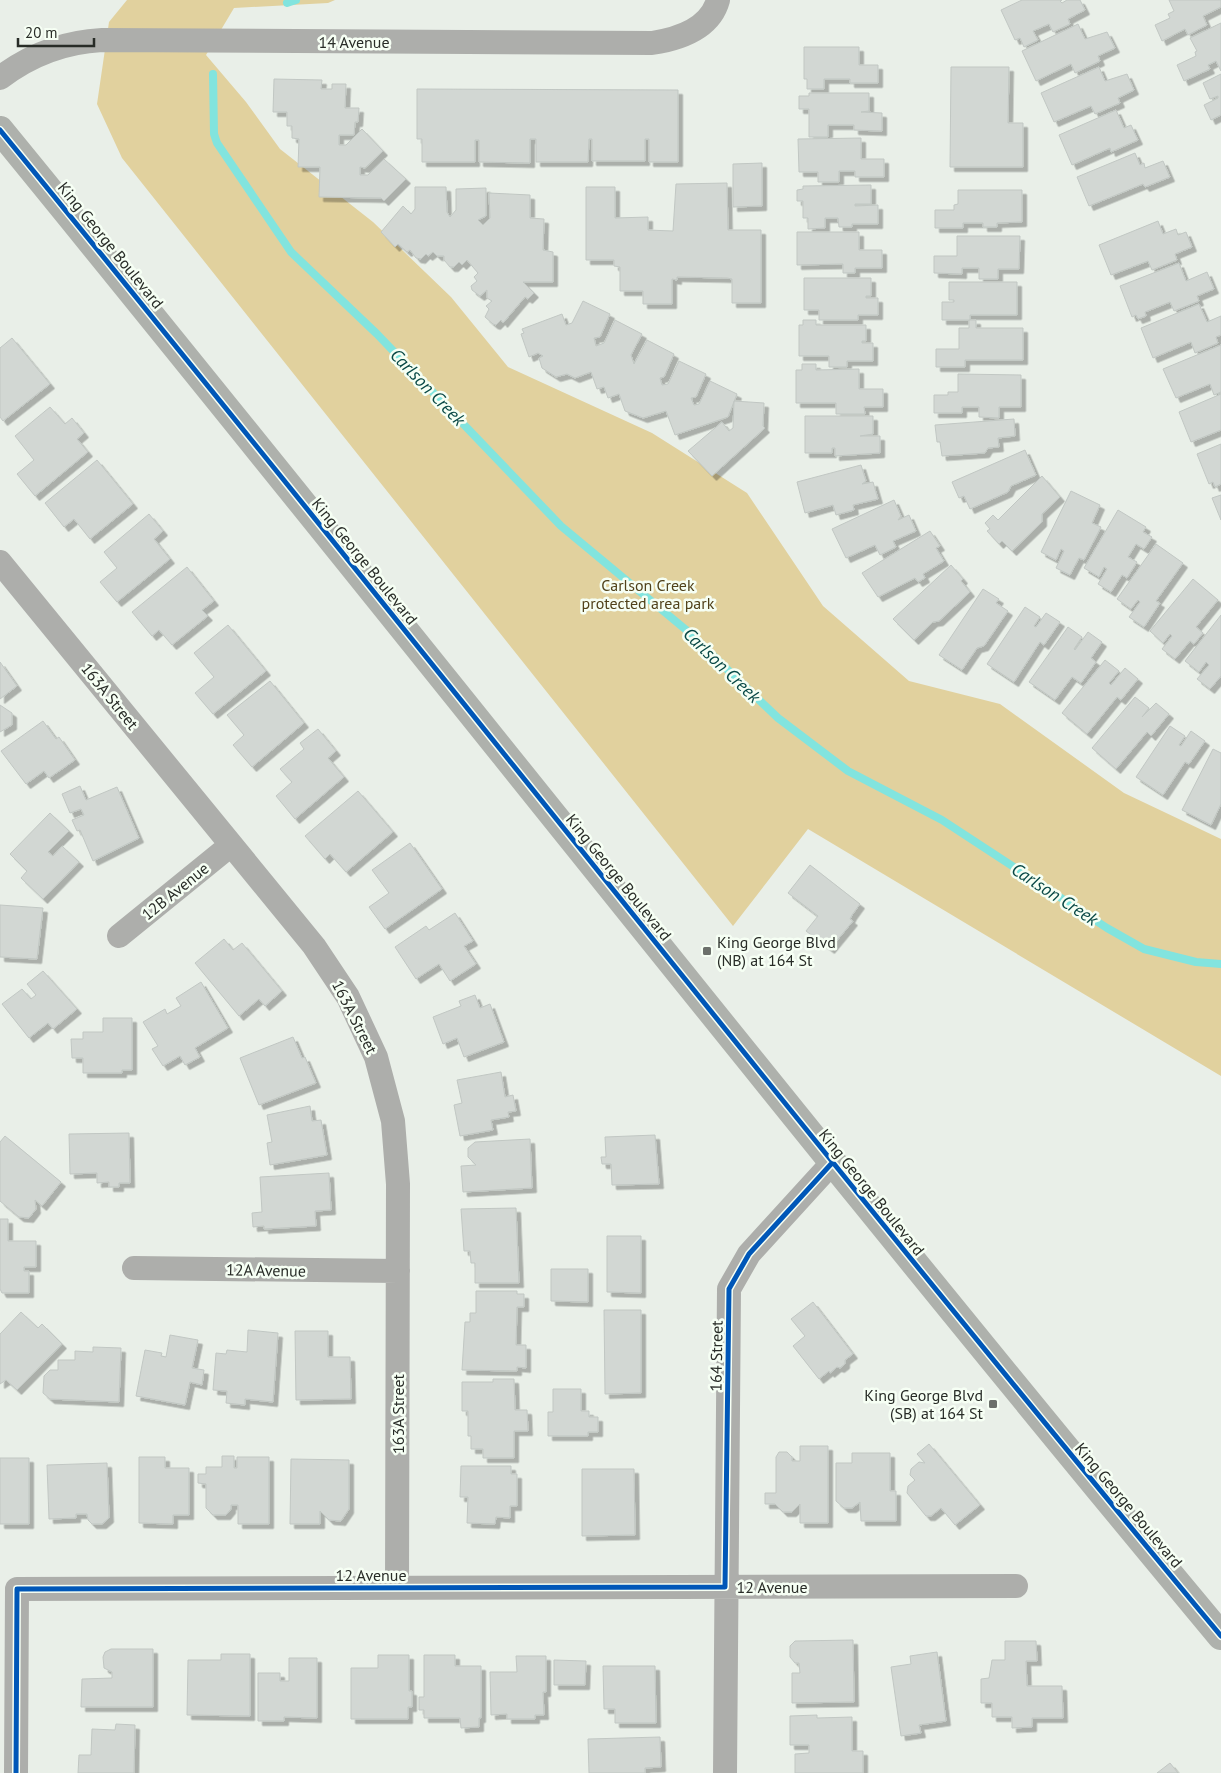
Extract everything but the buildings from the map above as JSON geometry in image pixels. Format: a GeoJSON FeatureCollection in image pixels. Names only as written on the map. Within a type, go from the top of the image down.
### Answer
{"type":"FeatureCollection","features":[{"type":"Feature","properties":{"kind":"main road","name":"King George Boulevard"},"geometry":{"type":"LineString","coordinates":[[0,130],[175,344],[832,1163],[1221,1636]]}},
{"type":"Feature","properties":{"kind":"street","name":"14 Avenue"},"geometry":{"type":"LineString","coordinates":[[0,78],[34,55],[81,41],[652,43],[674,40],[694,30],[714,8]]}},
{"type":"Feature","properties":{"kind":"street","name":"163A Street"},"geometry":{"type":"LineString","coordinates":[[0,562],[314,946],[348,997],[376,1057],[393,1121],[398,1184],[398,1588]]}},
{"type":"Feature","properties":{"kind":"street","name":"12B Avenue"},"geometry":{"type":"LineString","coordinates":[[120,936],[231,845]]}},
{"type":"Feature","properties":{"kind":"street","name":"164 Street"},"geometry":{"type":"LineString","coordinates":[[725,1773],[725,1587],[729,1288],[749,1254],[832,1163]]}},
{"type":"Feature","properties":{"kind":"street","name":"12A Avenue"},"geometry":{"type":"LineString","coordinates":[[134,1268],[398,1272]]}},
{"type":"Feature","properties":{"kind":"street","name":"12 Avenue"},"geometry":{"type":"LineString","coordinates":[[16,1773],[16,1589],[1016,1586]]}},
{"type":"Feature","properties":{"kind":"green space","name":"Carlson Creek protected area park"},"geometry":{"type":"Polygon","coordinates":[[[127,0],[335,0],[328,3],[234,8],[206,55],[246,102],[280,149],[373,222],[451,297],[508,367],[652,433],[747,493],[823,606],[909,681],[1000,704],[1124,793],[1221,839],[1221,1076],[808,829],[733,926],[122,158],[97,104],[109,22],[127,0]]]}},
{"type":"Feature","properties":{"kind":"waterway","name":"Carlson Creek"},"geometry":{"type":"LineString","coordinates":[[287,3],[296,0]]}},
{"type":"Feature","properties":{"kind":"waterway","name":"Carlson Creek"},"geometry":{"type":"LineString","coordinates":[[213,74],[214,134],[217,143],[291,252],[377,334],[561,526],[685,629],[778,718],[848,771],[942,820],[1107,928],[1144,949],[1196,962],[1221,964]]}},
{"type":"Feature","properties":{"kind":"cycle path"},"geometry":{"type":"LineString","coordinates":[[0,130],[913,1261],[1221,1636]]}},
{"type":"Feature","properties":{"kind":"cycle path"},"geometry":{"type":"LineString","coordinates":[[16,1773],[17,1589],[725,1587],[729,1289],[749,1254],[832,1163]]}},
{"type":"Feature","properties":{"kind":"place","name":"King George Blvd (NB) at 164 St"},"geometry":{"type":"Point","coordinates":[707,951]}},
{"type":"Feature","properties":{"kind":"place","name":"King George Blvd (SB) at 164 St"},"geometry":{"type":"Point","coordinates":[993,1404]}}]}
